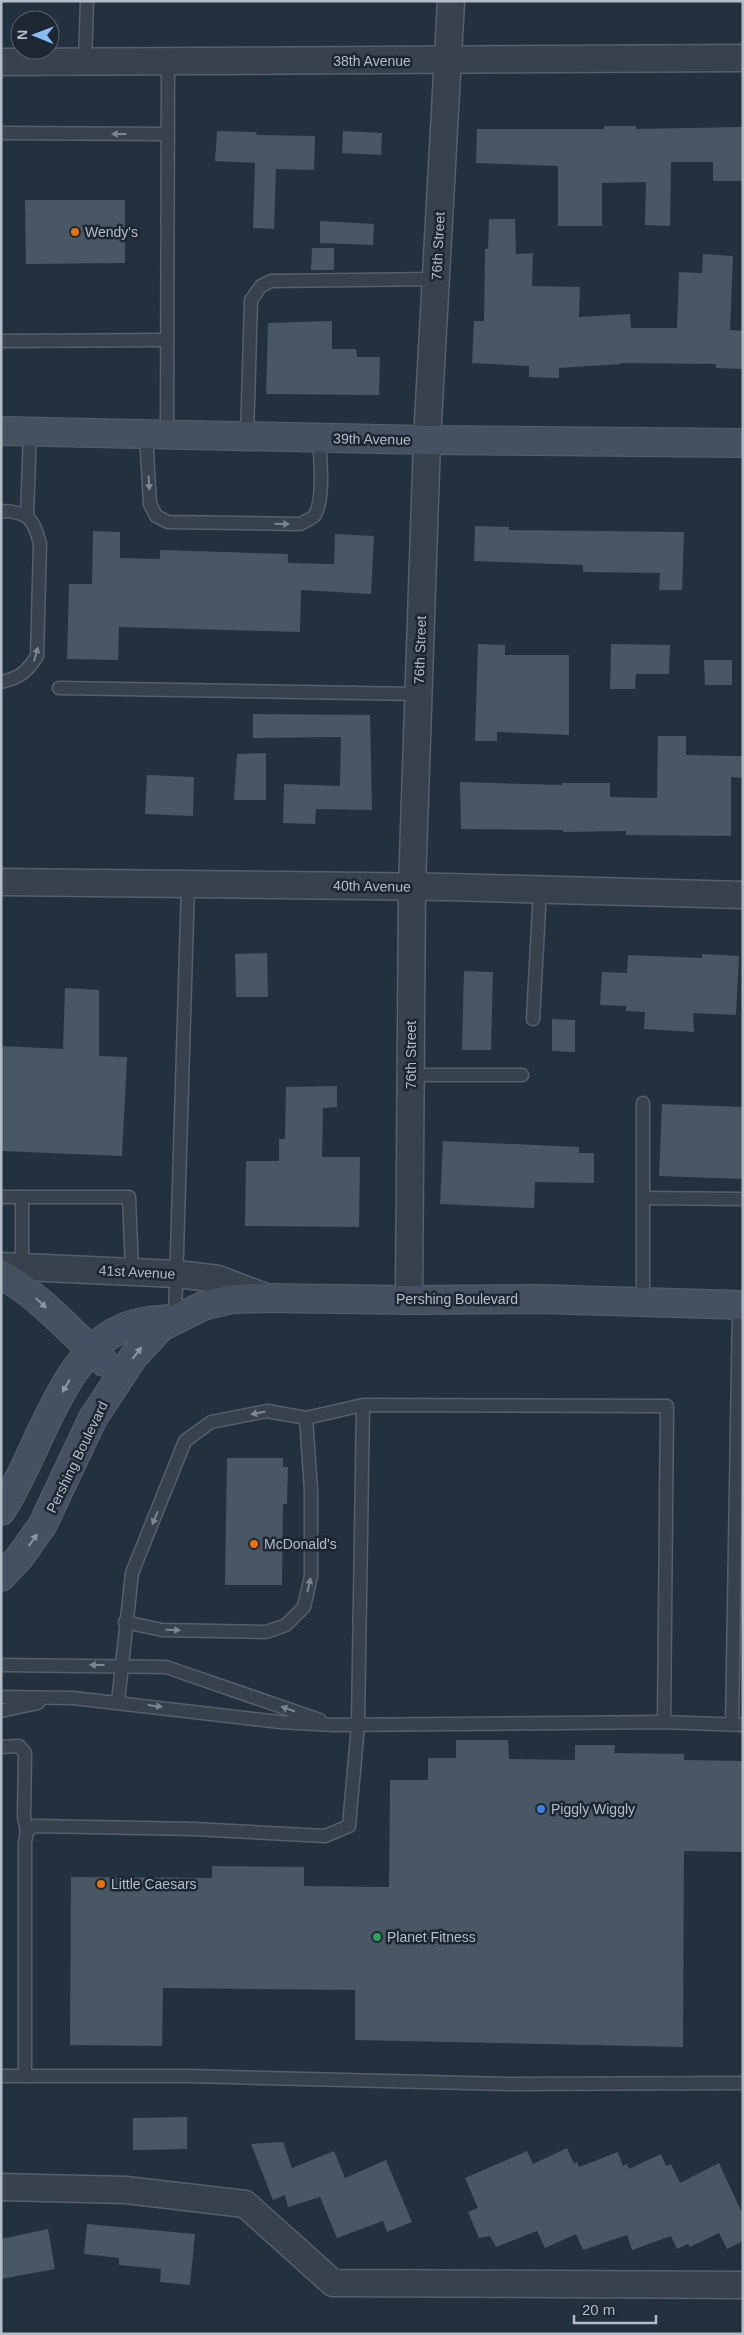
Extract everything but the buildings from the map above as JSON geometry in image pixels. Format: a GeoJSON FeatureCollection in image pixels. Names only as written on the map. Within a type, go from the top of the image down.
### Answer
{"type":"FeatureCollection","features":[{"type":"Feature","properties":{"kind":"street","name":"76th Street"},"geometry":{"type":"LineString","coordinates":[[408,1300],[412,887],[427,440],[451,1]]}},
{"type":"Feature","properties":{"kind":"street","name":"38th Avenue"},"geometry":{"type":"LineString","coordinates":[[1,62],[743,58]]}},
{"type":"Feature","properties":{"kind":"street","name":"39th Avenue"},"geometry":{"type":"LineString","coordinates":[[1,432],[427,440],[743,443]]}},
{"type":"Feature","properties":{"kind":"street","name":"40th Avenue"},"geometry":{"type":"LineString","coordinates":[[1,882],[412,887],[743,895]]}},
{"type":"Feature","properties":{"kind":"street","name":"41st Avenue"},"geometry":{"type":"LineString","coordinates":[[8,1269],[132,1270],[177,1274],[218,1279],[268,1298]]}},
{"type":"Feature","properties":{"kind":"street"},"geometry":{"type":"LineString","coordinates":[[8,1269],[14,1282],[38,1300],[120,1376]]}},
{"type":"Feature","properties":{"kind":"street","name":"Pershing Boulevard"},"geometry":{"type":"LineString","coordinates":[[1,1577],[19,1558],[42,1526],[93,1418],[120,1376],[152,1334],[175,1318],[203,1306],[224,1300],[268,1298],[538,1299],[741,1305]]}},
{"type":"Feature","properties":{"kind":"street","name":"Pershing Boulevard"},"geometry":{"type":"LineString","coordinates":[[1,1511],[23,1474],[40,1434],[74,1372],[91,1351],[104,1338],[122,1328],[147,1321],[175,1318]]}},
{"type":"Feature","properties":{"kind":"street"},"geometry":{"type":"LineString","coordinates":[[1,2187],[126,2190],[245,2204],[333,2283],[743,2285]]}},
{"type":"Feature","properties":{"kind":"lane"},"geometry":{"type":"LineString","coordinates":[[85,62],[87,1]]}},
{"type":"Feature","properties":{"kind":"lane"},"geometry":{"type":"LineString","coordinates":[[168,61],[167,340],[150,504],[156,516],[168,522],[300,524],[314,516],[319,503],[319,438]]}},
{"type":"Feature","properties":{"kind":"lane"},"geometry":{"type":"LineString","coordinates":[[1,134],[168,134]]}},
{"type":"Feature","properties":{"kind":"lane"},"geometry":{"type":"LineString","coordinates":[[247,436],[250,300],[261,286],[271,281],[436,279]]}},
{"type":"Feature","properties":{"kind":"lane"},"geometry":{"type":"LineString","coordinates":[[1,341],[167,340]]}},
{"type":"Feature","properties":{"kind":"lane"},"geometry":{"type":"LineString","coordinates":[[28,516],[30,432]]}},
{"type":"Feature","properties":{"kind":"lane"},"geometry":{"type":"LineString","coordinates":[[1,511],[14,511],[28,516],[36,527],[40,544],[37,656],[29,669],[17,679],[1,682]]}},
{"type":"Feature","properties":{"kind":"lane"},"geometry":{"type":"LineString","coordinates":[[59,688],[419,694]]}},
{"type":"Feature","properties":{"kind":"lane"},"geometry":{"type":"LineString","coordinates":[[175,1318],[188,884]]}},
{"type":"Feature","properties":{"kind":"lane"},"geometry":{"type":"LineString","coordinates":[[533,1019],[540,890]]}},
{"type":"Feature","properties":{"kind":"lane"},"geometry":{"type":"LineString","coordinates":[[411,1075],[522,1075]]}},
{"type":"Feature","properties":{"kind":"lane"},"geometry":{"type":"LineString","coordinates":[[643,1103],[643,1302]]}},
{"type":"Feature","properties":{"kind":"lane"},"geometry":{"type":"LineString","coordinates":[[1,1197],[129,1197],[132,1270]]}},
{"type":"Feature","properties":{"kind":"lane"},"geometry":{"type":"LineString","coordinates":[[8,1269],[22,1197]]}},
{"type":"Feature","properties":{"kind":"lane"},"geometry":{"type":"LineString","coordinates":[[643,1198],[743,1199]]}},
{"type":"Feature","properties":{"kind":"lane"},"geometry":{"type":"LineString","coordinates":[[1,1696],[73,1698],[280,1722],[334,1725],[664,1722],[737,1725],[741,1305]]}},
{"type":"Feature","properties":{"kind":"lane"},"geometry":{"type":"LineString","coordinates":[[27,1831],[35,1826],[194,1829],[325,1836],[349,1826],[358,1725],[363,1405]]}},
{"type":"Feature","properties":{"kind":"lane"},"geometry":{"type":"LineString","coordinates":[[118,1702],[125,1622],[132,1573],[184,1441],[211,1422],[267,1411],[306,1418],[363,1405],[666,1406],[664,1722]]}},
{"type":"Feature","properties":{"kind":"lane"},"geometry":{"type":"LineString","coordinates":[[125,1622],[162,1630],[266,1632],[286,1625],[304,1607],[311,1576],[311,1490],[306,1418]]}},
{"type":"Feature","properties":{"kind":"lane"},"geometry":{"type":"LineString","coordinates":[[1,1665],[122,1665],[157,1666],[174,1669],[334,1725]]}},
{"type":"Feature","properties":{"kind":"lane"},"geometry":{"type":"LineString","coordinates":[[1,1711],[73,1698]]}},
{"type":"Feature","properties":{"kind":"lane"},"geometry":{"type":"LineString","coordinates":[[1,1747],[19,1746],[26,1753],[24,1817],[27,1831],[25,1842],[25,2076]]}},
{"type":"Feature","properties":{"kind":"lane"},"geometry":{"type":"LineString","coordinates":[[1,2076],[198,2076],[508,2084],[743,2083]]}},
{"type":"Feature","properties":{"kind":"place","name":"Wendy's"},"geometry":{"type":"Point","coordinates":[75,232]}},
{"type":"Feature","properties":{"kind":"place","name":"McDonald's"},"geometry":{"type":"Point","coordinates":[254,1544]}},
{"type":"Feature","properties":{"kind":"place","name":"Piggly Wiggly"},"geometry":{"type":"Point","coordinates":[541,1809]}},
{"type":"Feature","properties":{"kind":"place","name":"Little Caesars"},"geometry":{"type":"Point","coordinates":[101,1884]}},
{"type":"Feature","properties":{"kind":"place","name":"Planet Fitness"},"geometry":{"type":"Point","coordinates":[377,1937]}}]}
